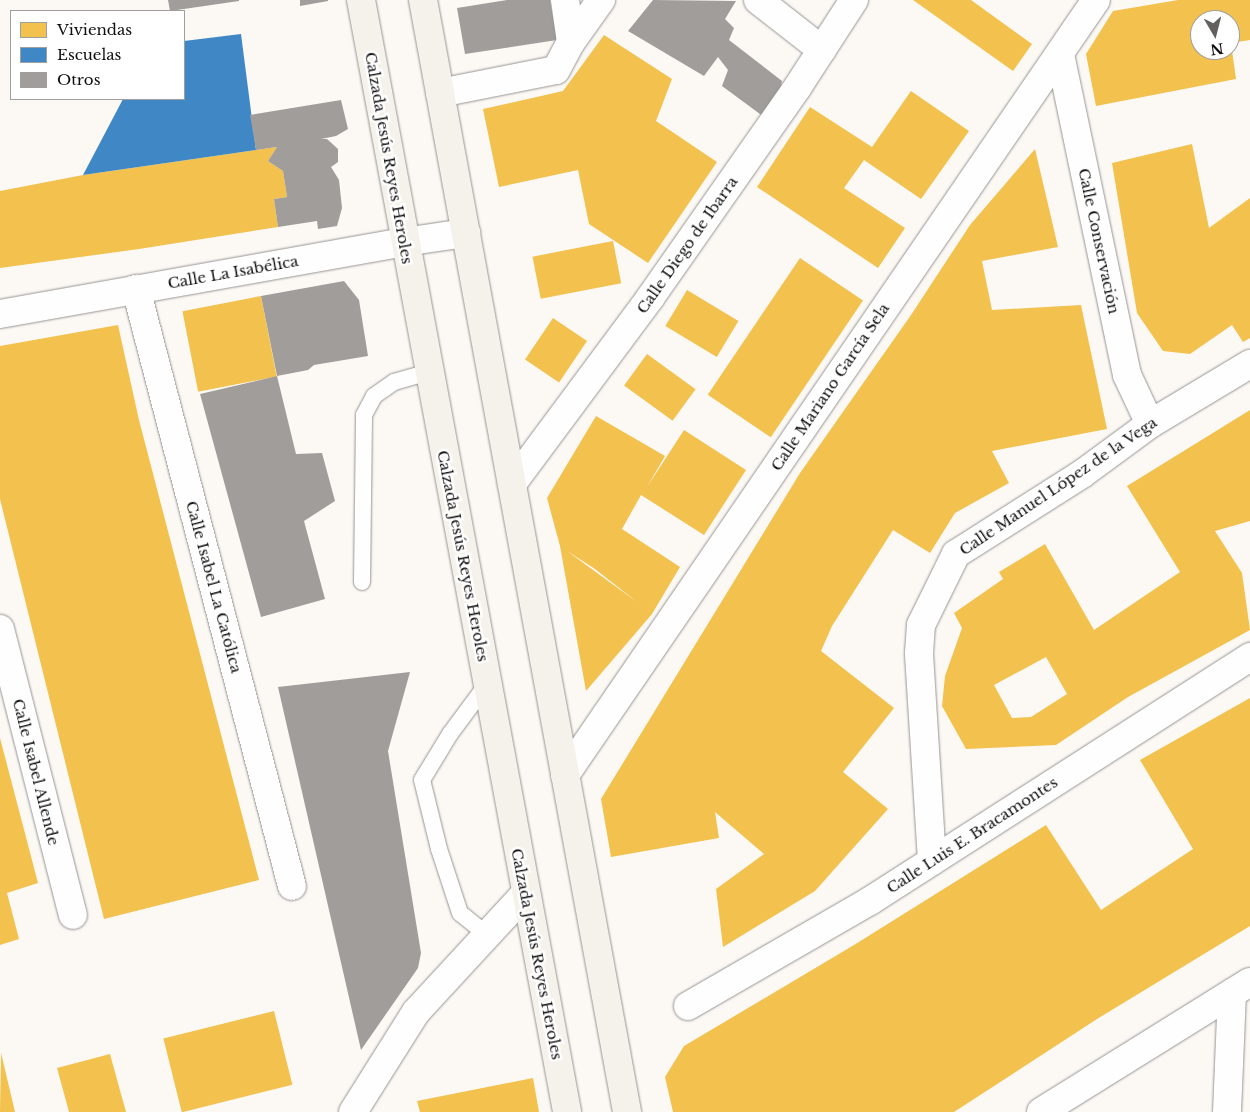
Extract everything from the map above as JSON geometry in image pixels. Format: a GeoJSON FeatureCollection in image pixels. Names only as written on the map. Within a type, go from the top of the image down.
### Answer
{"type":"FeatureCollection","features":[{"type":"Feature","properties":{"kind":"street","name":"Calzada Jesús Reyes Heroles"},"geometry":{"type":"LineString","coordinates":[[361,0],[404,242],[566,1112]]}},
{"type":"Feature","properties":{"kind":"street"},"geometry":{"type":"LineString","coordinates":[[423,0],[628,1112]]}},
{"type":"Feature","properties":{"kind":"street"},"geometry":{"type":"LineString","coordinates":[[566,0],[571,42]]}},
{"type":"Feature","properties":{"kind":"street"},"geometry":{"type":"LineString","coordinates":[[440,93],[556,70],[571,42],[601,0]]}},
{"type":"Feature","properties":{"kind":"street"},"geometry":{"type":"LineString","coordinates":[[758,0],[822,50]]}},
{"type":"Feature","properties":{"kind":"street","name":"Calle Diego de Ibarra"},"geometry":{"type":"LineString","coordinates":[[512,484],[650,298],[822,50],[854,0]]}},
{"type":"Feature","properties":{"kind":"street","name":"Calle Mariano García Sela"},"geometry":{"type":"LineString","coordinates":[[565,775],[1096,0]]}},
{"type":"Feature","properties":{"kind":"street","name":"Calle Conservación"},"geometry":{"type":"LineString","coordinates":[[1060,54],[1127,375],[1150,424]]}},
{"type":"Feature","properties":{"kind":"street","name":"Calle La Isabélica"},"geometry":{"type":"LineString","coordinates":[[0,314],[404,242],[466,233]]}},
{"type":"Feature","properties":{"kind":"street","name":"Calle Isabel La Católica"},"geometry":{"type":"LineString","coordinates":[[136,289],[292,886]]}},
{"type":"Feature","properties":{"kind":"street","name":"Calle Manuel López de la Vega"},"geometry":{"type":"LineString","coordinates":[[932,861],[919,653],[921,625],[956,554],[1082,474],[1150,424],[1250,364]]}},
{"type":"Feature","properties":{"kind":"street","name":"Calle Isabel Allende"},"geometry":{"type":"LineString","coordinates":[[0,629],[73,916]]}},
{"type":"Feature","properties":{"kind":"street","name":"Calle Luis E. Bracamontes"},"geometry":{"type":"LineString","coordinates":[[688,1006],[870,901],[1250,657]]}},
{"type":"Feature","properties":{"kind":"street"},"geometry":{"type":"LineString","coordinates":[[353,1112],[416,1012],[486,934],[526,893]]}},
{"type":"Feature","properties":{"kind":"street"},"geometry":{"type":"LineString","coordinates":[[1041,1112],[1241,988]]}},
{"type":"Feature","properties":{"kind":"street"},"geometry":{"type":"LineString","coordinates":[[1227,1112],[1241,988]]}},
{"type":"Feature","properties":{"kind":"lane"},"geometry":{"type":"LineString","coordinates":[[362,582],[364,415],[374,396],[394,382],[429,372]]}},
{"type":"Feature","properties":{"kind":"lane"},"geometry":{"type":"LineString","coordinates":[[486,934],[460,913],[439,849],[422,780],[450,734],[487,684]]}},
{"type":"Feature","properties":{"kind":"building: Viviendas"},"geometry":{"type":"Polygon","coordinates":[[[913,0],[971,0],[1032,44],[1013,71],[913,0]]]}},
{"type":"Feature","properties":{"kind":"building: Viviendas"},"geometry":{"type":"Polygon","coordinates":[[[1178,0],[1250,0],[1250,40],[1240,42],[1240,10],[1190,10],[1190,60],[1233,60],[1236,79],[1096,106],[1086,54],[1113,11],[1178,0]]]}},
{"type":"Feature","properties":{"kind":"building: Viviendas"},"geometry":{"type":"Polygon","coordinates":[[[604,35],[672,79],[656,121],[717,162],[648,263],[589,224],[578,170],[499,187],[483,109],[563,91],[604,35]]]}},
{"type":"Feature","properties":{"kind":"building: Viviendas"},"geometry":{"type":"Polygon","coordinates":[[[911,91],[969,131],[921,199],[864,160],[844,188],[905,228],[878,268],[757,187],[810,107],[872,147],[911,91]]]}},
{"type":"Feature","properties":{"kind":"building: Viviendas"},"geometry":{"type":"Polygon","coordinates":[[[1192,144],[1209,228],[1250,198],[1250,338],[1243,342],[1232,325],[1190,354],[1163,351],[1137,313],[1112,163],[1192,144]]]}},
{"type":"Feature","properties":{"kind":"building: Viviendas"},"geometry":{"type":"Polygon","coordinates":[[[277,147],[268,161],[283,171],[287,197],[274,199],[278,227],[0,268],[0,191],[83,175],[277,147]]]}},
{"type":"Feature","properties":{"kind":"building: Viviendas"},"geometry":{"type":"Polygon","coordinates":[[[1035,149],[1058,247],[982,261],[992,310],[1081,305],[1107,429],[992,451],[1009,483],[955,513],[930,553],[893,530],[832,626],[821,651],[894,708],[843,772],[888,809],[815,891],[723,947],[716,889],[764,854],[715,812],[719,838],[611,857],[601,799],[800,473],[911,315],[970,225],[1035,149]]]}},
{"type":"Feature","properties":{"kind":"building: Viviendas"},"geometry":{"type":"Polygon","coordinates":[[[613,241],[621,283],[541,299],[533,257],[613,241]]]}},
{"type":"Feature","properties":{"kind":"building: Viviendas"},"geometry":{"type":"Polygon","coordinates":[[[800,258],[863,300],[771,437],[708,395],[800,258]]]}},
{"type":"Feature","properties":{"kind":"building: Viviendas"},"geometry":{"type":"Polygon","coordinates":[[[687,290],[738,321],[717,357],[665,326],[687,290]]]}},
{"type":"Feature","properties":{"kind":"building: Viviendas"},"geometry":{"type":"Polygon","coordinates":[[[261,296],[277,376],[198,392],[182,311],[261,296]]]}},
{"type":"Feature","properties":{"kind":"building: Viviendas"},"geometry":{"type":"Polygon","coordinates":[[[553,318],[587,341],[559,382],[525,359],[553,318]]]}},
{"type":"Feature","properties":{"kind":"building: Viviendas"},"geometry":{"type":"Polygon","coordinates":[[[118,325],[139,420],[259,880],[104,919],[0,499],[0,346],[118,325]]]}},
{"type":"Feature","properties":{"kind":"building: Viviendas"},"geometry":{"type":"Polygon","coordinates":[[[647,354],[696,389],[673,421],[624,386],[647,354]]]}},
{"type":"Feature","properties":{"kind":"building: Viviendas"},"geometry":{"type":"Polygon","coordinates":[[[1250,410],[1250,521],[1215,531],[1242,573],[1250,630],[1128,697],[1056,745],[966,749],[942,706],[945,676],[962,628],[954,613],[1003,579],[999,572],[1045,544],[1094,630],[1180,572],[1127,486],[1250,410]],[[1046,657],[994,685],[1012,718],[1031,717],[1067,694],[1046,657]]]}},
{"type":"Feature","properties":{"kind":"building: Viviendas"},"geometry":{"type":"Polygon","coordinates":[[[596,416],[665,456],[647,487],[684,430],[746,470],[704,535],[641,495],[622,529],[680,567],[652,614],[586,691],[560,546],[547,498],[596,416]],[[567,551],[637,602],[595,569],[567,551]]]}},
{"type":"Feature","properties":{"kind":"building: Viviendas"},"geometry":{"type":"Polygon","coordinates":[[[1250,698],[1250,926],[1097,1019],[954,1112],[673,1112],[665,1077],[684,1046],[854,945],[1046,825],[1101,910],[1193,849],[1140,760],[1250,698]]]}},
{"type":"Feature","properties":{"kind":"building: Viviendas"},"geometry":{"type":"Polygon","coordinates":[[[0,738],[38,883],[7,893],[19,939],[0,945],[0,738]]]}},
{"type":"Feature","properties":{"kind":"building: Viviendas"},"geometry":{"type":"Polygon","coordinates":[[[274,1011],[292,1085],[182,1112],[163,1039],[274,1011]]]}},
{"type":"Feature","properties":{"kind":"building: Viviendas"},"geometry":{"type":"Polygon","coordinates":[[[1,1052],[2,1057],[15,1112],[0,1112],[1,1052]]]}},
{"type":"Feature","properties":{"kind":"building: Viviendas"},"geometry":{"type":"Polygon","coordinates":[[[110,1054],[126,1112],[69,1112],[57,1068],[110,1054]]]}},
{"type":"Feature","properties":{"kind":"building: Viviendas"},"geometry":{"type":"Polygon","coordinates":[[[533,1078],[539,1112],[420,1112],[417,1101],[533,1078]]]}},
{"type":"Feature","properties":{"kind":"building: Escuelas"},"geometry":{"type":"Polygon","coordinates":[[[241,34],[256,150],[83,175],[122,100],[185,100],[185,41],[241,34]]]}},
{"type":"Feature","properties":{"kind":"building: Otros"},"geometry":{"type":"Polygon","coordinates":[[[168,0],[239,0],[177,10],[170,10],[168,0]]]}},
{"type":"Feature","properties":{"kind":"building: Otros"},"geometry":{"type":"Polygon","coordinates":[[[300,0],[328,0],[328,1],[300,6],[300,0]]]}},
{"type":"Feature","properties":{"kind":"building: Otros"},"geometry":{"type":"Polygon","coordinates":[[[507,0],[550,0],[557,40],[465,54],[457,8],[507,0]]]}},
{"type":"Feature","properties":{"kind":"building: Otros"},"geometry":{"type":"Polygon","coordinates":[[[653,0],[736,1],[725,19],[734,28],[729,40],[782,81],[779,97],[768,120],[722,86],[728,70],[718,57],[704,76],[628,31],[653,0]]]}},
{"type":"Feature","properties":{"kind":"building: Otros"},"geometry":{"type":"Polygon","coordinates":[[[341,100],[348,129],[336,136],[321,139],[327,139],[338,149],[338,162],[331,167],[339,180],[342,208],[337,226],[318,229],[317,221],[278,227],[274,199],[287,197],[283,171],[268,161],[277,147],[256,150],[250,115],[341,100]]]}},
{"type":"Feature","properties":{"kind":"building: Otros"},"geometry":{"type":"Polygon","coordinates":[[[344,281],[359,300],[368,356],[314,365],[308,370],[277,376],[261,296],[344,281]]]}},
{"type":"Feature","properties":{"kind":"building: Otros"},"geometry":{"type":"Polygon","coordinates":[[[277,376],[296,454],[322,453],[335,501],[304,521],[325,599],[261,617],[200,394],[277,376]]]}},
{"type":"Feature","properties":{"kind":"building: Otros"},"geometry":{"type":"Polygon","coordinates":[[[410,672],[388,751],[421,953],[418,968],[361,1050],[278,687],[410,672]]]}}]}
